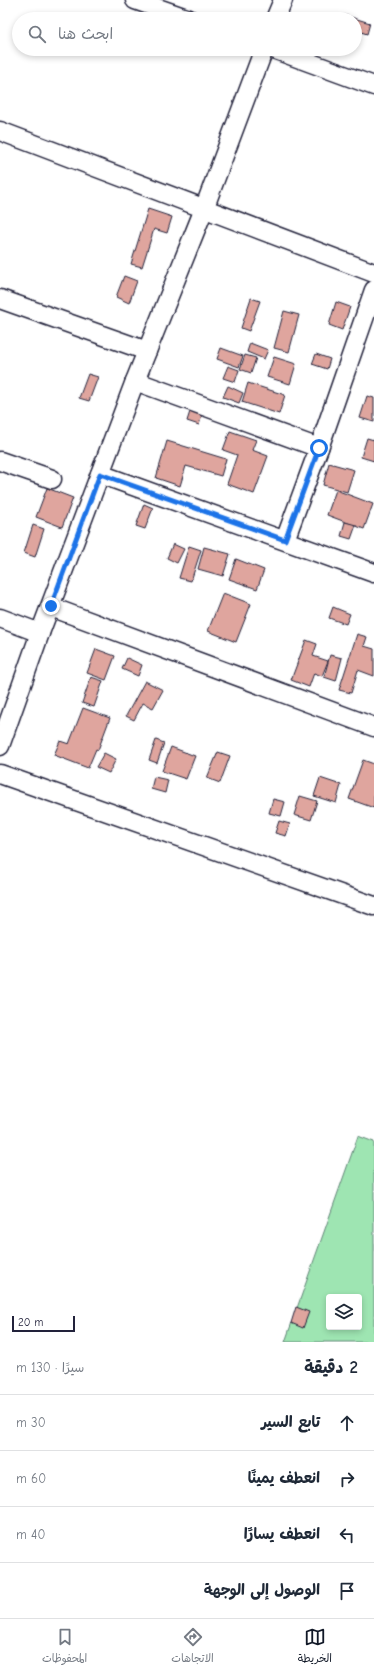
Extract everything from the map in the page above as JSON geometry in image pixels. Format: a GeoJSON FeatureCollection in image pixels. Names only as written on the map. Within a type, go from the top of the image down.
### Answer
{"type":"FeatureCollection","features":[{"type":"Feature","properties":{"kind":"street"},"geometry":{"type":"LineString","coordinates":[[136,0],[169,12]]}},
{"type":"Feature","properties":{"kind":"street"},"geometry":{"type":"LineString","coordinates":[[278,12],[282,0]]}},
{"type":"Feature","properties":{"kind":"street"},"geometry":{"type":"LineString","coordinates":[[0,746],[40,633],[135,381],[204,209],[261,56]]}},
{"type":"Feature","properties":{"kind":"street"},"geometry":{"type":"LineString","coordinates":[[292,56],[374,86]]}},
{"type":"Feature","properties":{"kind":"street"},"geometry":{"type":"LineString","coordinates":[[0,131],[374,272]]}},
{"type":"Feature","properties":{"kind":"street"},"geometry":{"type":"LineString","coordinates":[[285,540],[374,290]]}},
{"type":"Feature","properties":{"kind":"street"},"geometry":{"type":"LineString","coordinates":[[0,300],[147,351]]}},
{"type":"Feature","properties":{"kind":"street"},"geometry":{"type":"LineString","coordinates":[[135,381],[319,448]]}},
{"type":"Feature","properties":{"kind":"street"},"geometry":{"type":"LineString","coordinates":[[0,461],[52,479]]}},
{"type":"Feature","properties":{"kind":"street"},"geometry":{"type":"LineString","coordinates":[[100,474],[374,573]]}},
{"type":"Feature","properties":{"kind":"street"},"geometry":{"type":"LineString","coordinates":[[51,606],[374,727]]}},
{"type":"Feature","properties":{"kind":"street"},"geometry":{"type":"LineString","coordinates":[[0,618],[40,633]]}},
{"type":"Feature","properties":{"kind":"street"},"geometry":{"type":"LineString","coordinates":[[0,774],[374,906]]}},
{"type":"Feature","properties":{"kind":"green space"},"geometry":{"type":"Polygon","coordinates":[[[358,1136],[374,1142],[374,1342],[285,1342],[358,1136]]]}},
{"type":"Feature","properties":{"kind":"building"},"geometry":{"type":"Polygon","coordinates":[[[362,21],[370,23],[367,34],[362,32],[362,21]]]}},
{"type":"Feature","properties":{"kind":"building"},"geometry":{"type":"Polygon","coordinates":[[[148,209],[172,217],[167,233],[154,229],[142,267],[131,264],[148,209]]]}},
{"type":"Feature","properties":{"kind":"building"},"geometry":{"type":"Polygon","coordinates":[[[124,276],[137,281],[129,303],[116,297],[124,276]]]}},
{"type":"Feature","properties":{"kind":"building"},"geometry":{"type":"Polygon","coordinates":[[[251,298],[260,301],[249,331],[241,328],[251,298]]]}},
{"type":"Feature","properties":{"kind":"building"},"geometry":{"type":"Polygon","coordinates":[[[336,302],[350,307],[342,330],[329,325],[336,302]]]}},
{"type":"Feature","properties":{"kind":"building"},"geometry":{"type":"Polygon","coordinates":[[[284,311],[299,315],[289,352],[274,348],[284,311]]]}},
{"type":"Feature","properties":{"kind":"building"},"geometry":{"type":"Polygon","coordinates":[[[250,343],[268,350],[264,359],[247,352],[250,343]]]}},
{"type":"Feature","properties":{"kind":"building"},"geometry":{"type":"Polygon","coordinates":[[[221,348],[243,356],[239,367],[217,359],[221,348]]]}},
{"type":"Feature","properties":{"kind":"building"},"geometry":{"type":"Polygon","coordinates":[[[316,354],[330,359],[327,369],[312,364],[316,354]]]}},
{"type":"Feature","properties":{"kind":"building"},"geometry":{"type":"Polygon","coordinates":[[[245,355],[256,358],[251,373],[240,369],[245,355]]]}},
{"type":"Feature","properties":{"kind":"building"},"geometry":{"type":"Polygon","coordinates":[[[274,357],[296,364],[290,384],[267,377],[274,357]]]}},
{"type":"Feature","properties":{"kind":"building"},"geometry":{"type":"Polygon","coordinates":[[[228,366],[239,370],[235,382],[223,378],[228,366]]]}},
{"type":"Feature","properties":{"kind":"building"},"geometry":{"type":"Polygon","coordinates":[[[88,374],[98,377],[89,401],[79,398],[88,374]]]}},
{"type":"Feature","properties":{"kind":"building"},"geometry":{"type":"Polygon","coordinates":[[[248,383],[285,395],[279,414],[242,402],[248,383]]]}},
{"type":"Feature","properties":{"kind":"building"},"geometry":{"type":"Polygon","coordinates":[[[228,386],[243,393],[239,403],[223,397],[228,386]]]}},
{"type":"Feature","properties":{"kind":"building"},"geometry":{"type":"Polygon","coordinates":[[[367,396],[374,398],[374,422],[360,418],[367,396]]]}},
{"type":"Feature","properties":{"kind":"building"},"geometry":{"type":"Polygon","coordinates":[[[194,399],[206,403],[199,425],[187,421],[194,399]]]}},
{"type":"Feature","properties":{"kind":"building"},"geometry":{"type":"Polygon","coordinates":[[[230,431],[256,440],[252,450],[268,456],[254,494],[227,484],[237,455],[223,450],[230,431]]]}},
{"type":"Feature","properties":{"kind":"building"},"geometry":{"type":"Polygon","coordinates":[[[367,438],[374,440],[374,461],[361,457],[367,438]]]}},
{"type":"Feature","properties":{"kind":"building"},"geometry":{"type":"Polygon","coordinates":[[[167,441],[226,459],[221,476],[186,466],[180,486],[156,478],[167,441]]]}},
{"type":"Feature","properties":{"kind":"building"},"geometry":{"type":"Polygon","coordinates":[[[329,463],[354,470],[347,492],[323,485],[329,463]]]}},
{"type":"Feature","properties":{"kind":"building"},"geometry":{"type":"Polygon","coordinates":[[[47,488],[73,498],[62,527],[36,517],[47,488]]]}},
{"type":"Feature","properties":{"kind":"building"},"geometry":{"type":"Polygon","coordinates":[[[336,490],[373,504],[364,529],[327,515],[336,490]]]}},
{"type":"Feature","properties":{"kind":"building"},"geometry":{"type":"Polygon","coordinates":[[[144,504],[153,508],[145,529],[136,526],[144,504]]]}},
{"type":"Feature","properties":{"kind":"building"},"geometry":{"type":"Polygon","coordinates":[[[345,522],[356,525],[351,539],[341,536],[345,522]]]}},
{"type":"Feature","properties":{"kind":"building"},"geometry":{"type":"Polygon","coordinates":[[[33,525],[44,529],[35,557],[24,553],[33,525]]]}},
{"type":"Feature","properties":{"kind":"building"},"geometry":{"type":"Polygon","coordinates":[[[173,544],[184,549],[177,563],[167,558],[173,544]]]}},
{"type":"Feature","properties":{"kind":"building"},"geometry":{"type":"Polygon","coordinates":[[[189,546],[201,550],[191,581],[179,578],[189,546]]]}},
{"type":"Feature","properties":{"kind":"building"},"geometry":{"type":"Polygon","coordinates":[[[204,547],[230,554],[223,576],[198,569],[204,547]]]}},
{"type":"Feature","properties":{"kind":"building"},"geometry":{"type":"Polygon","coordinates":[[[236,559],[264,570],[257,589],[229,579],[236,559]]]}},
{"type":"Feature","properties":{"kind":"building"},"geometry":{"type":"Polygon","coordinates":[[[223,593],[251,604],[236,642],[208,631],[223,593]]]}},
{"type":"Feature","properties":{"kind":"building"},"geometry":{"type":"Polygon","coordinates":[[[333,607],[350,614],[346,624],[329,618],[333,607]]]}},
{"type":"Feature","properties":{"kind":"building"},"geometry":{"type":"Polygon","coordinates":[[[357,634],[367,637],[364,646],[374,649],[374,676],[358,670],[351,693],[339,690],[357,634]]]}},
{"type":"Feature","properties":{"kind":"building"},"geometry":{"type":"Polygon","coordinates":[[[306,640],[317,644],[313,656],[328,661],[322,676],[314,673],[309,687],[291,680],[306,640]]]}},
{"type":"Feature","properties":{"kind":"building"},"geometry":{"type":"Polygon","coordinates":[[[96,649],[115,656],[106,680],[87,673],[96,649]]]}},
{"type":"Feature","properties":{"kind":"building"},"geometry":{"type":"Polygon","coordinates":[[[330,655],[342,658],[336,681],[324,677],[330,655]]]}},
{"type":"Feature","properties":{"kind":"building"},"geometry":{"type":"Polygon","coordinates":[[[127,658],[142,665],[138,676],[122,669],[127,658]]]}},
{"type":"Feature","properties":{"kind":"building"},"geometry":{"type":"Polygon","coordinates":[[[91,677],[103,681],[94,707],[82,703],[91,677]]]}},
{"type":"Feature","properties":{"kind":"building"},"geometry":{"type":"Polygon","coordinates":[[[145,681],[163,690],[153,708],[143,703],[134,720],[126,716],[145,681]]]}},
{"type":"Feature","properties":{"kind":"building"},"geometry":{"type":"Polygon","coordinates":[[[83,708],[110,718],[98,750],[96,749],[88,768],[54,755],[60,741],[69,744],[83,708]]]}},
{"type":"Feature","properties":{"kind":"building"},"geometry":{"type":"Polygon","coordinates":[[[156,740],[164,743],[157,763],[149,760],[156,740]]]}},
{"type":"Feature","properties":{"kind":"building"},"geometry":{"type":"Polygon","coordinates":[[[171,747],[195,756],[186,779],[162,771],[171,747]]]}},
{"type":"Feature","properties":{"kind":"building"},"geometry":{"type":"Polygon","coordinates":[[[218,752],[230,756],[220,783],[207,778],[218,752]]]}},
{"type":"Feature","properties":{"kind":"building"},"geometry":{"type":"Polygon","coordinates":[[[104,753],[116,759],[109,773],[96,767],[104,753]]]}},
{"type":"Feature","properties":{"kind":"building"},"geometry":{"type":"Polygon","coordinates":[[[363,760],[374,764],[374,808],[349,799],[363,760]]]}},
{"type":"Feature","properties":{"kind":"building"},"geometry":{"type":"Polygon","coordinates":[[[154,777],[168,780],[165,793],[151,789],[154,777]]]}},
{"type":"Feature","properties":{"kind":"building"},"geometry":{"type":"Polygon","coordinates":[[[320,778],[341,785],[336,803],[314,796],[320,778]]]}},
{"type":"Feature","properties":{"kind":"building"},"geometry":{"type":"Polygon","coordinates":[[[300,796],[317,801],[311,820],[294,815],[300,796]]]}},
{"type":"Feature","properties":{"kind":"building"},"geometry":{"type":"Polygon","coordinates":[[[273,799],[285,802],[281,816],[269,813],[273,799]]]}},
{"type":"Feature","properties":{"kind":"building"},"geometry":{"type":"Polygon","coordinates":[[[279,821],[290,824],[286,836],[275,833],[279,821]]]}},
{"type":"Feature","properties":{"kind":"building"},"geometry":{"type":"Polygon","coordinates":[[[296,1307],[309,1312],[303,1328],[291,1323],[296,1307]]]}},
{"type":"Feature","properties":{"kind":"route"},"geometry":{"type":"LineString","coordinates":[[51,606],[100,474],[285,540],[319,448]]}}]}
